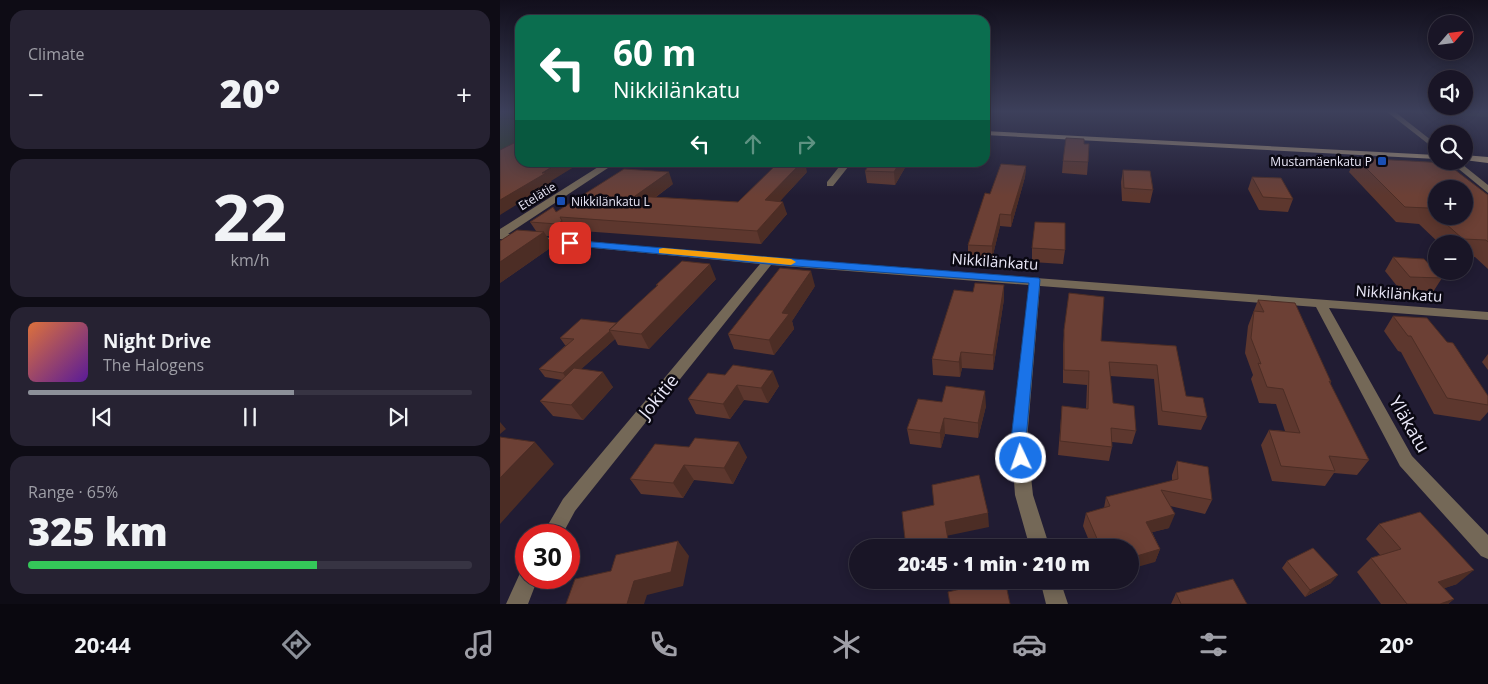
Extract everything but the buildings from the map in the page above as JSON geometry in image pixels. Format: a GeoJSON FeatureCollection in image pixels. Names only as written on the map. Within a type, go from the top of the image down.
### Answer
{"type":"FeatureCollection","features":[{"type":"Feature","properties":{"kind":"street"},"geometry":{"type":"LineString","coordinates":[[1115,139],[1428,157]]}},
{"type":"Feature","properties":{"kind":"street"},"geometry":{"type":"LineString","coordinates":[[1473,159],[1488,160]]}},
{"type":"Feature","properties":{"kind":"street","name":"Etelätie"},"geometry":{"type":"LineString","coordinates":[[500,235],[605,167]]}},
{"type":"Feature","properties":{"kind":"street"},"geometry":{"type":"LineString","coordinates":[[830,184],[844,167]]}},
{"type":"Feature","properties":{"kind":"street"},"geometry":{"type":"LineString","coordinates":[[1464,170],[1488,190]]}},
{"type":"Feature","properties":{"kind":"street","name":"Nikkilänkatu"},"geometry":{"type":"LineString","coordinates":[[500,235],[768,260],[1488,316]]}},
{"type":"Feature","properties":{"kind":"street","name":"Jokitie"},"geometry":{"type":"LineString","coordinates":[[558,524],[569,506],[768,260]]}},
{"type":"Feature","properties":{"kind":"street"},"geometry":{"type":"LineString","coordinates":[[1035,280],[1019,440],[1024,496],[1037,539]]}},
{"type":"Feature","properties":{"kind":"street","name":"Yläkatu"},"geometry":{"type":"LineString","coordinates":[[1320,303],[1406,460],[1488,549]]}},
{"type":"Feature","properties":{"kind":"street"},"geometry":{"type":"LineString","coordinates":[[517,604],[523,589]]}},
{"type":"Feature","properties":{"kind":"street"},"geometry":{"type":"LineString","coordinates":[[1053,589],[1057,604]]}},
{"type":"Feature","properties":{"kind":"green space"},"geometry":{"type":"Polygon","coordinates":[[[500,139],[515,139],[515,154],[500,161],[500,139]]]}},
{"type":"Feature","properties":{"kind":"slow traffic"},"geometry":{"type":"LineString","coordinates":[[663,251],[791,262]]}},
{"type":"Feature","properties":{"kind":"place","name":"Mustamäenkatu P"},"geometry":{"type":"Point","coordinates":[1382,161]}},
{"type":"Feature","properties":{"kind":"place","name":"Nikkilänkatu L"},"geometry":{"type":"Point","coordinates":[561,201]}},
{"type":"Feature","properties":{"kind":"route"},"geometry":{"type":"LineString","coordinates":[[570,243],[1035,280],[1019,440],[1021,458]]}}]}
